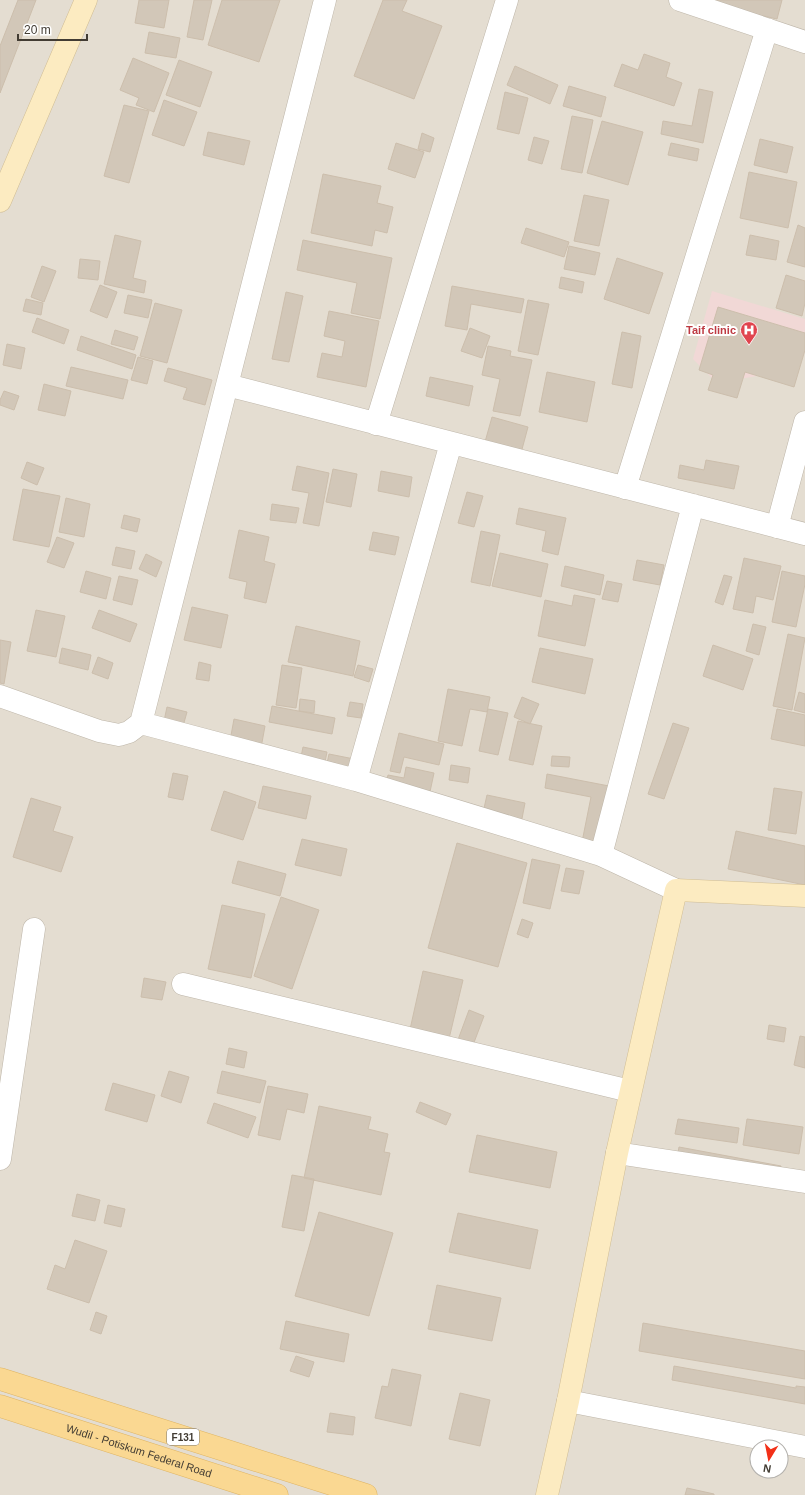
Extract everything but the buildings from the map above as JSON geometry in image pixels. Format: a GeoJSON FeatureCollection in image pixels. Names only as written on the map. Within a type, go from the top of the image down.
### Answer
{"type":"FeatureCollection","features":[{"type":"Feature","properties":{"kind":"main road","name":"F131"},"geometry":{"type":"LineString","coordinates":[[0,1379],[366,1495]]}},
{"type":"Feature","properties":{"kind":"main road","name":"Wudil - Potiskum Federal Road"},"geometry":{"type":"LineString","coordinates":[[0,1406],[277,1495]]}},
{"type":"Feature","properties":{"kind":"street"},"geometry":{"type":"LineString","coordinates":[[0,201],[86,0]]}},
{"type":"Feature","properties":{"kind":"street"},"geometry":{"type":"LineString","coordinates":[[0,696],[99,731],[119,735],[130,732],[140,723],[326,0]]}},
{"type":"Feature","properties":{"kind":"street"},"geometry":{"type":"LineString","coordinates":[[376,424],[507,0]]}},
{"type":"Feature","properties":{"kind":"street"},"geometry":{"type":"LineString","coordinates":[[680,0],[767,29],[804,37]]}},
{"type":"Feature","properties":{"kind":"street"},"geometry":{"type":"LineString","coordinates":[[625,488],[767,29]]}},
{"type":"Feature","properties":{"kind":"street"},"geometry":{"type":"LineString","coordinates":[[227,385],[805,534]]}},
{"type":"Feature","properties":{"kind":"street"},"geometry":{"type":"LineString","coordinates":[[777,527],[805,422]]}},
{"type":"Feature","properties":{"kind":"street"},"geometry":{"type":"LineString","coordinates":[[356,780],[451,443]]}},
{"type":"Feature","properties":{"kind":"street"},"geometry":{"type":"LineString","coordinates":[[601,855],[693,505]]}},
{"type":"Feature","properties":{"kind":"street"},"geometry":{"type":"LineString","coordinates":[[140,723],[356,780],[601,855],[676,890],[805,896]]}},
{"type":"Feature","properties":{"kind":"street"},"geometry":{"type":"LineString","coordinates":[[547,1495],[568,1401],[630,1091],[676,890]]}},
{"type":"Feature","properties":{"kind":"street"},"geometry":{"type":"LineString","coordinates":[[0,1160],[34,929]]}},
{"type":"Feature","properties":{"kind":"street"},"geometry":{"type":"LineString","coordinates":[[183,984],[630,1091]]}},
{"type":"Feature","properties":{"kind":"street"},"geometry":{"type":"LineString","coordinates":[[617,1153],[805,1182]]}},
{"type":"Feature","properties":{"kind":"street"},"geometry":{"type":"LineString","coordinates":[[568,1401],[805,1447]]}},
{"type":"Feature","properties":{"kind":"shaded area"},"geometry":{"type":"Polygon","coordinates":[[[0,0],[805,0],[805,1495],[0,1495],[0,0]]]}},
{"type":"Feature","properties":{"kind":"shaded area","name":"Taif clinic"},"geometry":{"type":"Polygon","coordinates":[[[712,291],[805,319],[805,330],[796,369],[717,383],[693,359],[712,291]]]}},
{"type":"Feature","properties":{"kind":"place","name":"Taif clinic"},"geometry":{"type":"Point","coordinates":[749,345]}}]}
